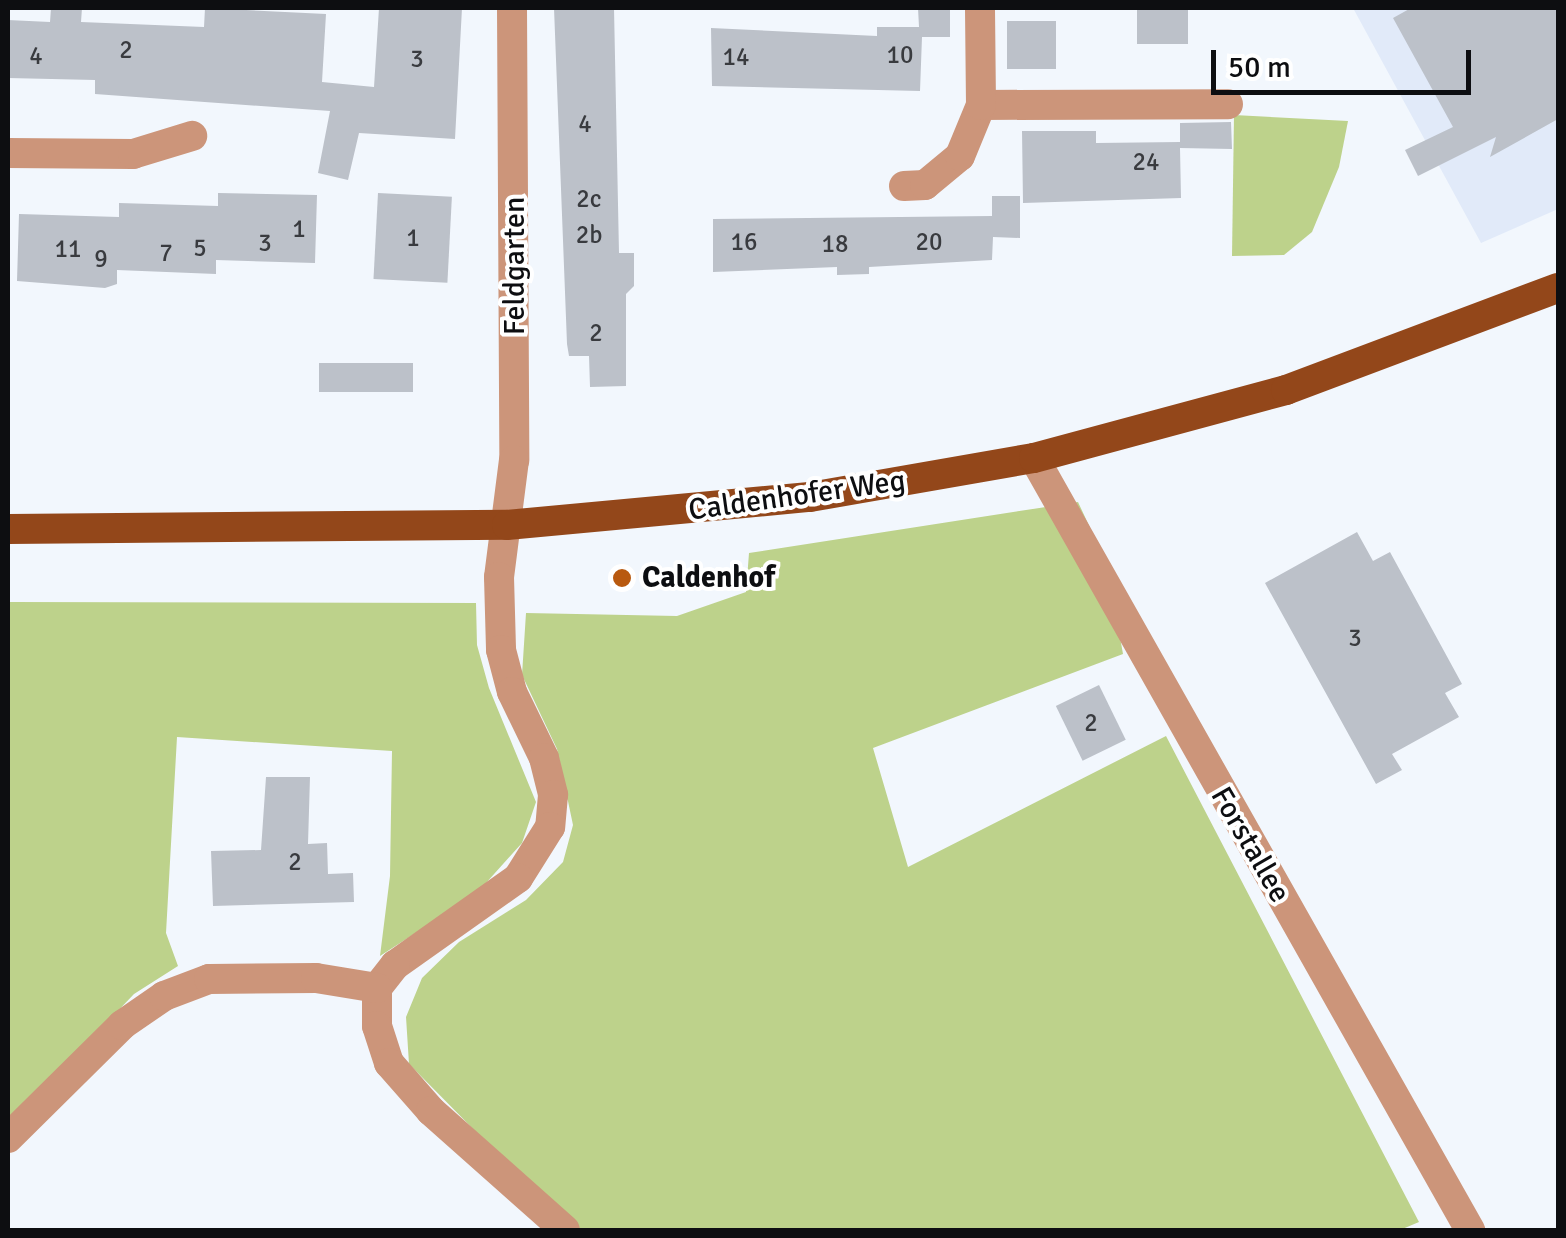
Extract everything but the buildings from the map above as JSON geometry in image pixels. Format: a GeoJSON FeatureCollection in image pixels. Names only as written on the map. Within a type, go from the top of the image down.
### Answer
{"type":"FeatureCollection","features":[{"type":"Feature","properties":{"kind":"main road","name":"Caldenhofer Weg"},"geometry":{"type":"LineString","coordinates":[[8,529],[508,525],[810,497],[1034,458],[1286,390],[1558,288]]}},
{"type":"Feature","properties":{"kind":"street","name":"Feldgarten"},"geometry":{"type":"LineString","coordinates":[[377,988],[395,965],[518,878],[550,827],[553,795],[544,758],[512,692],[501,650],[499,578],[508,525],[516,372],[512,8]]}},
{"type":"Feature","properties":{"kind":"street"},"geometry":{"type":"LineString","coordinates":[[904,186],[924,185],[960,156],[981,105],[980,8]]}},
{"type":"Feature","properties":{"kind":"street"},"geometry":{"type":"LineString","coordinates":[[981,105],[1228,104]]}},
{"type":"Feature","properties":{"kind":"street"},"geometry":{"type":"LineString","coordinates":[[8,153],[133,154],[192,136]]}},
{"type":"Feature","properties":{"kind":"street","name":"Forstallee"},"geometry":{"type":"LineString","coordinates":[[1034,458],[1470,1230]]}},
{"type":"Feature","properties":{"kind":"street"},"geometry":{"type":"LineString","coordinates":[[8,1138],[122,1024],[164,996],[208,980],[316,978],[377,988],[377,1026],[389,1063],[431,1111],[564,1230]]}},
{"type":"Feature","properties":{"kind":"shaded area"},"geometry":{"type":"Polygon","coordinates":[[[1353,8],[1558,8],[1558,209],[1481,243],[1353,8]]]}},
{"type":"Feature","properties":{"kind":"green space"},"geometry":{"type":"Polygon","coordinates":[[[1234,115],[1348,121],[1339,167],[1312,232],[1284,255],[1232,256],[1234,115]]]}},
{"type":"Feature","properties":{"kind":"green space"},"geometry":{"type":"Polygon","coordinates":[[[1078,502],[1107,564],[1123,654],[873,748],[908,867],[1166,736],[1419,1222],[1400,1230],[573,1230],[409,1064],[406,1017],[422,978],[459,942],[526,900],[563,862],[573,825],[557,749],[522,675],[526,613],[677,616],[746,592],[749,553],[1078,502]]]}},
{"type":"Feature","properties":{"kind":"green space"},"geometry":{"type":"Polygon","coordinates":[[[8,602],[476,603],[477,645],[489,688],[536,802],[522,843],[477,893],[380,956],[390,876],[392,751],[177,737],[166,933],[178,966],[134,994],[8,1126],[8,602]]]}},
{"type":"Feature","properties":{"kind":"place","name":"Caldenhof"},"geometry":{"type":"Point","coordinates":[622,578]}}]}
